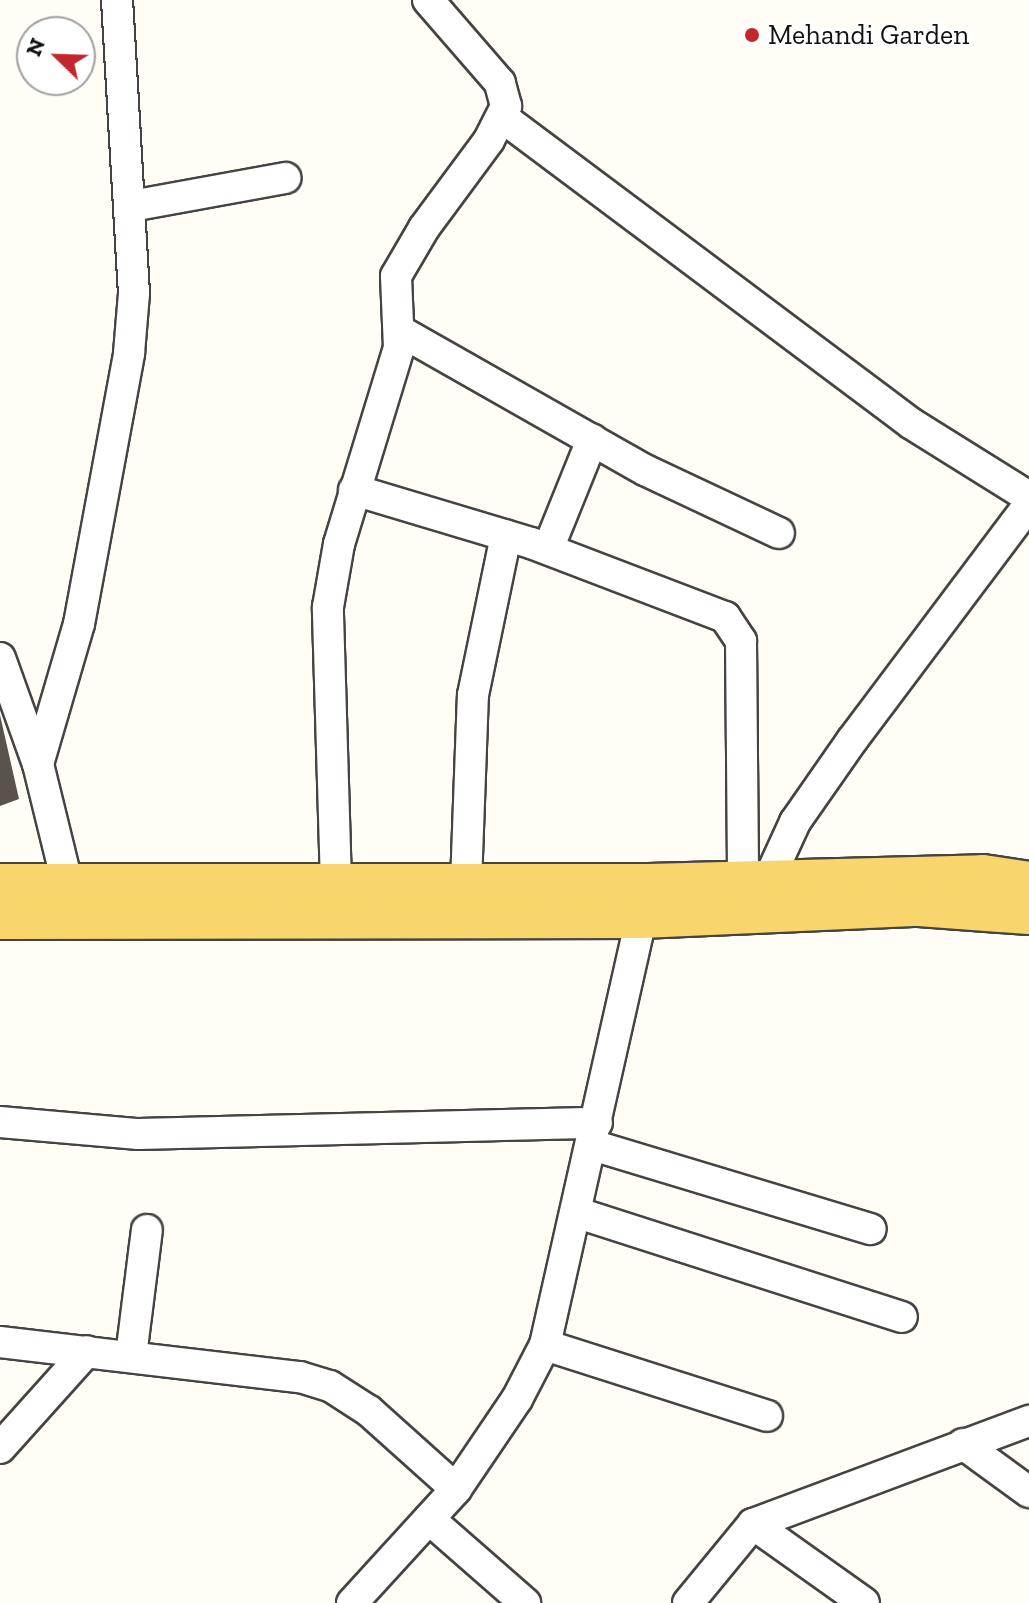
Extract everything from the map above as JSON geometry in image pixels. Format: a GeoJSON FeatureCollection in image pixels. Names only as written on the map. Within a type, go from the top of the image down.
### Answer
{"type":"FeatureCollection","features":[{"type":"Feature","properties":{"kind":"main road"},"geometry":{"type":"LineString","coordinates":[[0,883],[466,884],[645,901],[755,881],[983,874],[1029,881]]}},
{"type":"Feature","properties":{"kind":"main road"},"geometry":{"type":"LineString","coordinates":[[0,920],[645,901],[919,907],[1029,915]]}},
{"type":"Feature","properties":{"kind":"street"},"geometry":{"type":"LineString","coordinates":[[38,764],[65,681],[114,452],[134,294],[117,0]]}},
{"type":"Feature","properties":{"kind":"street"},"geometry":{"type":"LineString","coordinates":[[336,884],[328,607],[354,490],[393,374],[400,331],[396,292],[402,261],[502,117],[505,95],[500,83],[428,0]]}},
{"type":"Feature","properties":{"kind":"street"},"geometry":{"type":"LineString","coordinates":[[502,117],[912,424],[1029,497]]}},
{"type":"Feature","properties":{"kind":"street"},"geometry":{"type":"LineString","coordinates":[[131,206],[285,178]]}},
{"type":"Feature","properties":{"kind":"street"},"geometry":{"type":"LineString","coordinates":[[400,331],[592,440],[779,533]]}},
{"type":"Feature","properties":{"kind":"street"},"geometry":{"type":"LineString","coordinates":[[548,549],[592,440]]}},
{"type":"Feature","properties":{"kind":"street"},"geometry":{"type":"LineString","coordinates":[[354,490],[548,549],[703,605],[736,628],[742,669],[755,881]]}},
{"type":"Feature","properties":{"kind":"street"},"geometry":{"type":"LineString","coordinates":[[755,881],[836,763],[1029,505]]}},
{"type":"Feature","properties":{"kind":"street"},"geometry":{"type":"LineString","coordinates":[[466,884],[473,695],[506,535]]}},
{"type":"Feature","properties":{"kind":"street"},"geometry":{"type":"LineString","coordinates":[[0,658],[38,764],[67,882]]}},
{"type":"Feature","properties":{"kind":"street"},"geometry":{"type":"LineString","coordinates":[[352,1603],[456,1489],[517,1399],[545,1345],[578,1213],[645,901]]}},
{"type":"Feature","properties":{"kind":"street"},"geometry":{"type":"LineString","coordinates":[[0,1122],[138,1134],[594,1134],[871,1229]]}},
{"type":"Feature","properties":{"kind":"street"},"geometry":{"type":"LineString","coordinates":[[578,1213],[902,1317]]}},
{"type":"Feature","properties":{"kind":"street"},"geometry":{"type":"LineString","coordinates":[[131,1356],[147,1230]]}},
{"type":"Feature","properties":{"kind":"street"},"geometry":{"type":"LineString","coordinates":[[0,1342],[300,1377],[330,1386],[369,1411],[456,1489]]}},
{"type":"Feature","properties":{"kind":"street"},"geometry":{"type":"LineString","coordinates":[[545,1345],[767,1416]]}},
{"type":"Feature","properties":{"kind":"street"},"geometry":{"type":"LineString","coordinates":[[0,1448],[87,1351]]}},
{"type":"Feature","properties":{"kind":"street"},"geometry":{"type":"LineString","coordinates":[[688,1603],[753,1524],[1029,1421]]}},
{"type":"Feature","properties":{"kind":"street"},"geometry":{"type":"LineString","coordinates":[[963,1444],[1029,1492]]}},
{"type":"Feature","properties":{"kind":"street"},"geometry":{"type":"LineString","coordinates":[[429,1519],[525,1603]]}},
{"type":"Feature","properties":{"kind":"street"},"geometry":{"type":"LineString","coordinates":[[753,1524],[864,1603]]}},
{"type":"Feature","properties":{"kind":"building"},"geometry":{"type":"Polygon","coordinates":[[[0,715],[19,799],[0,806],[0,715]]]}},
{"type":"Feature","properties":{"kind":"place","name":"Mehandi Garden"},"geometry":{"type":"Point","coordinates":[752,35]}}]}
